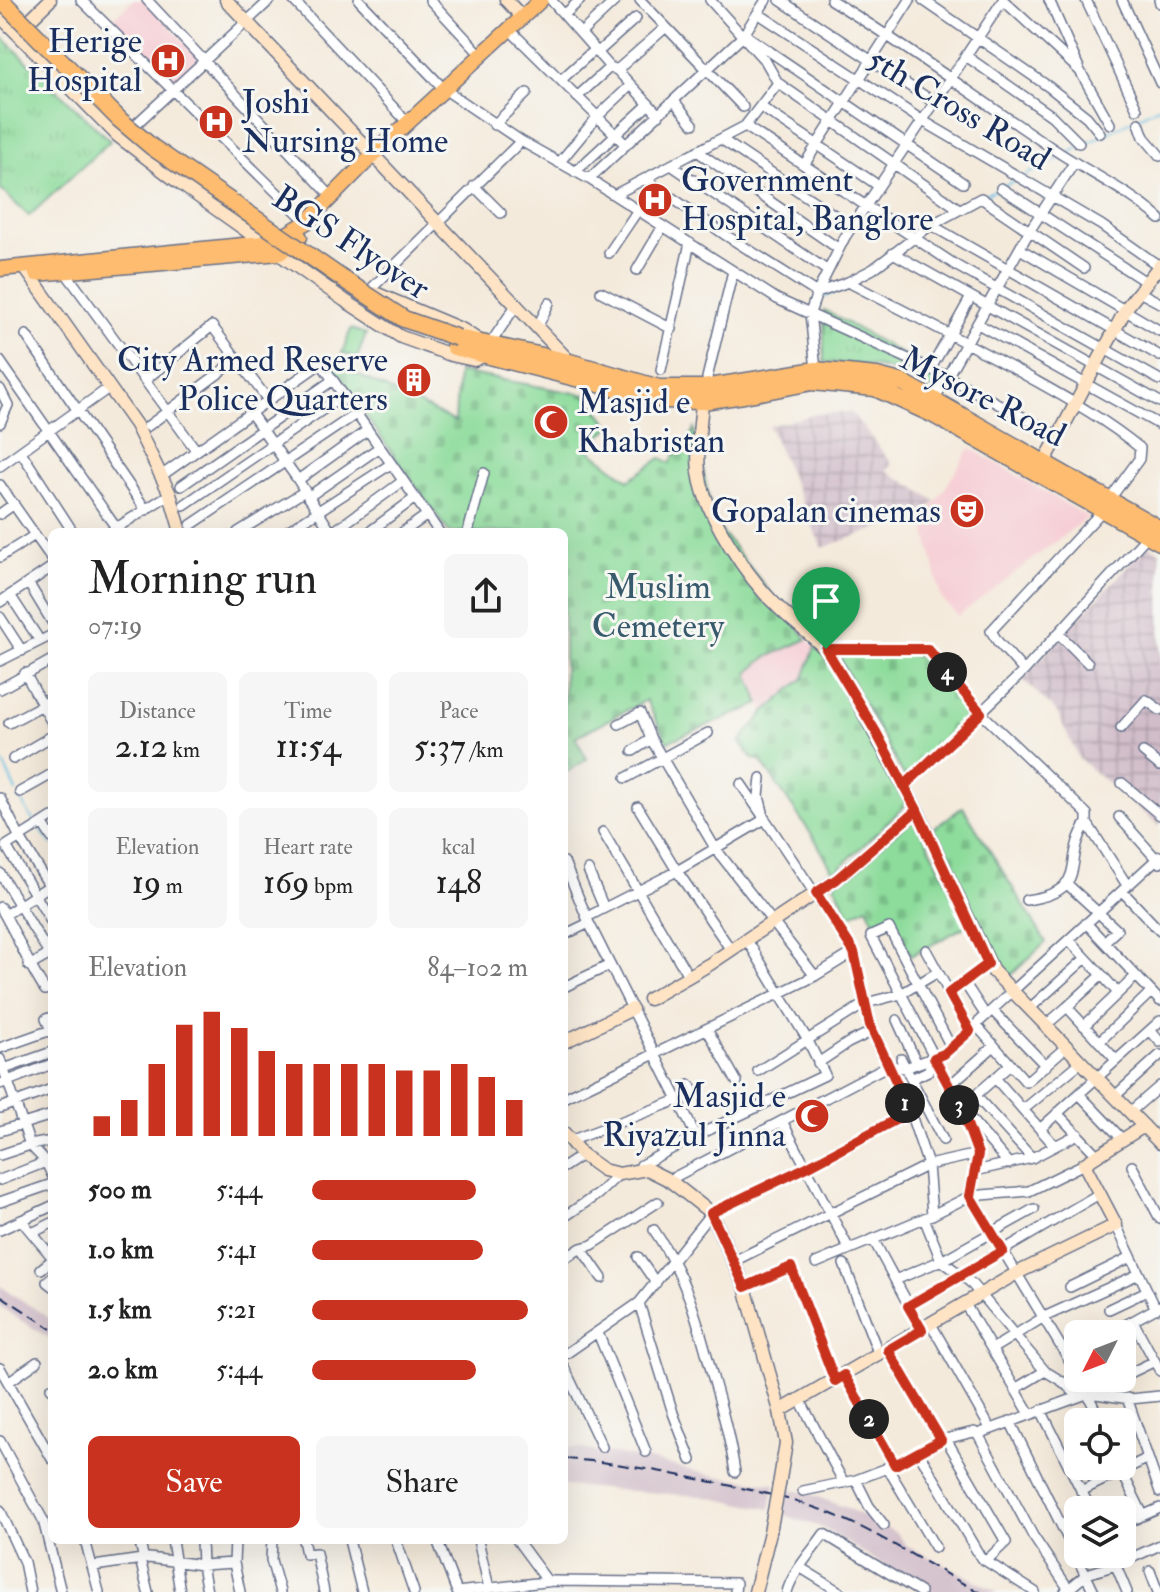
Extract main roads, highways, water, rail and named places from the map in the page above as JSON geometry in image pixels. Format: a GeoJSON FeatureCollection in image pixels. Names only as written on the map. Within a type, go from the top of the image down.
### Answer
{"type":"FeatureCollection","features":[{"type":"Feature","properties":{"kind":"highway","name":"BGS Flyover"},"geometry":{"type":"LineString","coordinates":[[1,0],[120,120],[152,147],[404,319],[456,342]]}},
{"type":"Feature","properties":{"kind":"highway"},"geometry":{"type":"LineString","coordinates":[[0,8],[117,127],[146,150],[402,323],[456,342],[486,347]]}},
{"type":"Feature","properties":{"kind":"highway","name":"Mysore Road"},"geometry":{"type":"LineString","coordinates":[[486,347],[570,362],[659,388],[704,389],[744,395],[812,382],[875,388],[1107,504]]}},
{"type":"Feature","properties":{"kind":"highway","name":"Mysore Road"},"geometry":{"type":"LineString","coordinates":[[486,347],[662,400],[704,389],[816,370],[877,376],[904,383],[1045,461],[1156,536]]}},
{"type":"Feature","properties":{"kind":"main road"},"geometry":{"type":"LineString","coordinates":[[0,277],[61,268],[280,253],[374,154],[541,0]]}},
{"type":"Feature","properties":{"kind":"main road"},"geometry":{"type":"LineString","coordinates":[[61,268],[249,240],[267,243],[294,236]]}},
{"type":"Feature","properties":{"kind":"main road"},"geometry":{"type":"LineString","coordinates":[[0,269],[27,271]]}},
{"type":"Feature","properties":{"kind":"waterway"},"geometry":{"type":"LineString","coordinates":[[1069,153],[1160,106]]}},
{"type":"Feature","properties":{"kind":"waterway"},"geometry":{"type":"LineString","coordinates":[[1026,175],[1058,159]]}},
{"type":"Feature","properties":{"kind":"waterway"},"geometry":{"type":"LineString","coordinates":[[1004,186],[1014,181]]}},
{"type":"Feature","properties":{"kind":"waterway"},"geometry":{"type":"LineString","coordinates":[[982,196],[998,189]]}},
{"type":"Feature","properties":{"kind":"waterway"},"geometry":{"type":"LineString","coordinates":[[857,282],[886,265]]}},
{"type":"Feature","properties":{"kind":"waterway"},"geometry":{"type":"LineString","coordinates":[[825,297],[844,288]]}},
{"type":"Feature","properties":{"kind":"waterway"},"geometry":{"type":"LineString","coordinates":[[3,763],[16,791]]}},
{"type":"Feature","properties":{"kind":"waterway"},"geometry":{"type":"LineString","coordinates":[[19,797],[34,822]]}},
{"type":"Feature","properties":{"kind":"waterway"},"geometry":{"type":"LineString","coordinates":[[40,830],[48,840]]}},
{"type":"Feature","properties":{"kind":"railway"},"geometry":{"type":"LineString","coordinates":[[0,1295],[48,1326]]}},
{"type":"Feature","properties":{"kind":"railway"},"geometry":{"type":"LineString","coordinates":[[568,1459],[651,1470],[802,1503],[857,1525],[979,1592]]}},
{"type":"Feature","properties":{"kind":"place","name":"Herige Hospital"},"geometry":{"type":"Point","coordinates":[168,61]}},
{"type":"Feature","properties":{"kind":"place","name":"Joshi Nursing Home"},"geometry":{"type":"Point","coordinates":[216,122]}},
{"type":"Feature","properties":{"kind":"place","name":"Government Hospital, Banglore"},"geometry":{"type":"Point","coordinates":[655,200]}},
{"type":"Feature","properties":{"kind":"place","name":"City Armed Reserve Police Quarters"},"geometry":{"type":"Point","coordinates":[414,380]}},
{"type":"Feature","properties":{"kind":"place","name":"Masjid e Khabristan"},"geometry":{"type":"Point","coordinates":[551,422]}},
{"type":"Feature","properties":{"kind":"place","name":"Gopalan cinemas"},"geometry":{"type":"Point","coordinates":[967,511]}},
{"type":"Feature","properties":{"kind":"place","name":"Masjid e Riyazul Jinna"},"geometry":{"type":"Point","coordinates":[812,1116]}},
{"type":"Feature","properties":{"kind":"park label","name":"Muslim Cemetery"},"geometry":{"type":"Point","coordinates":[658,606]}}]}
